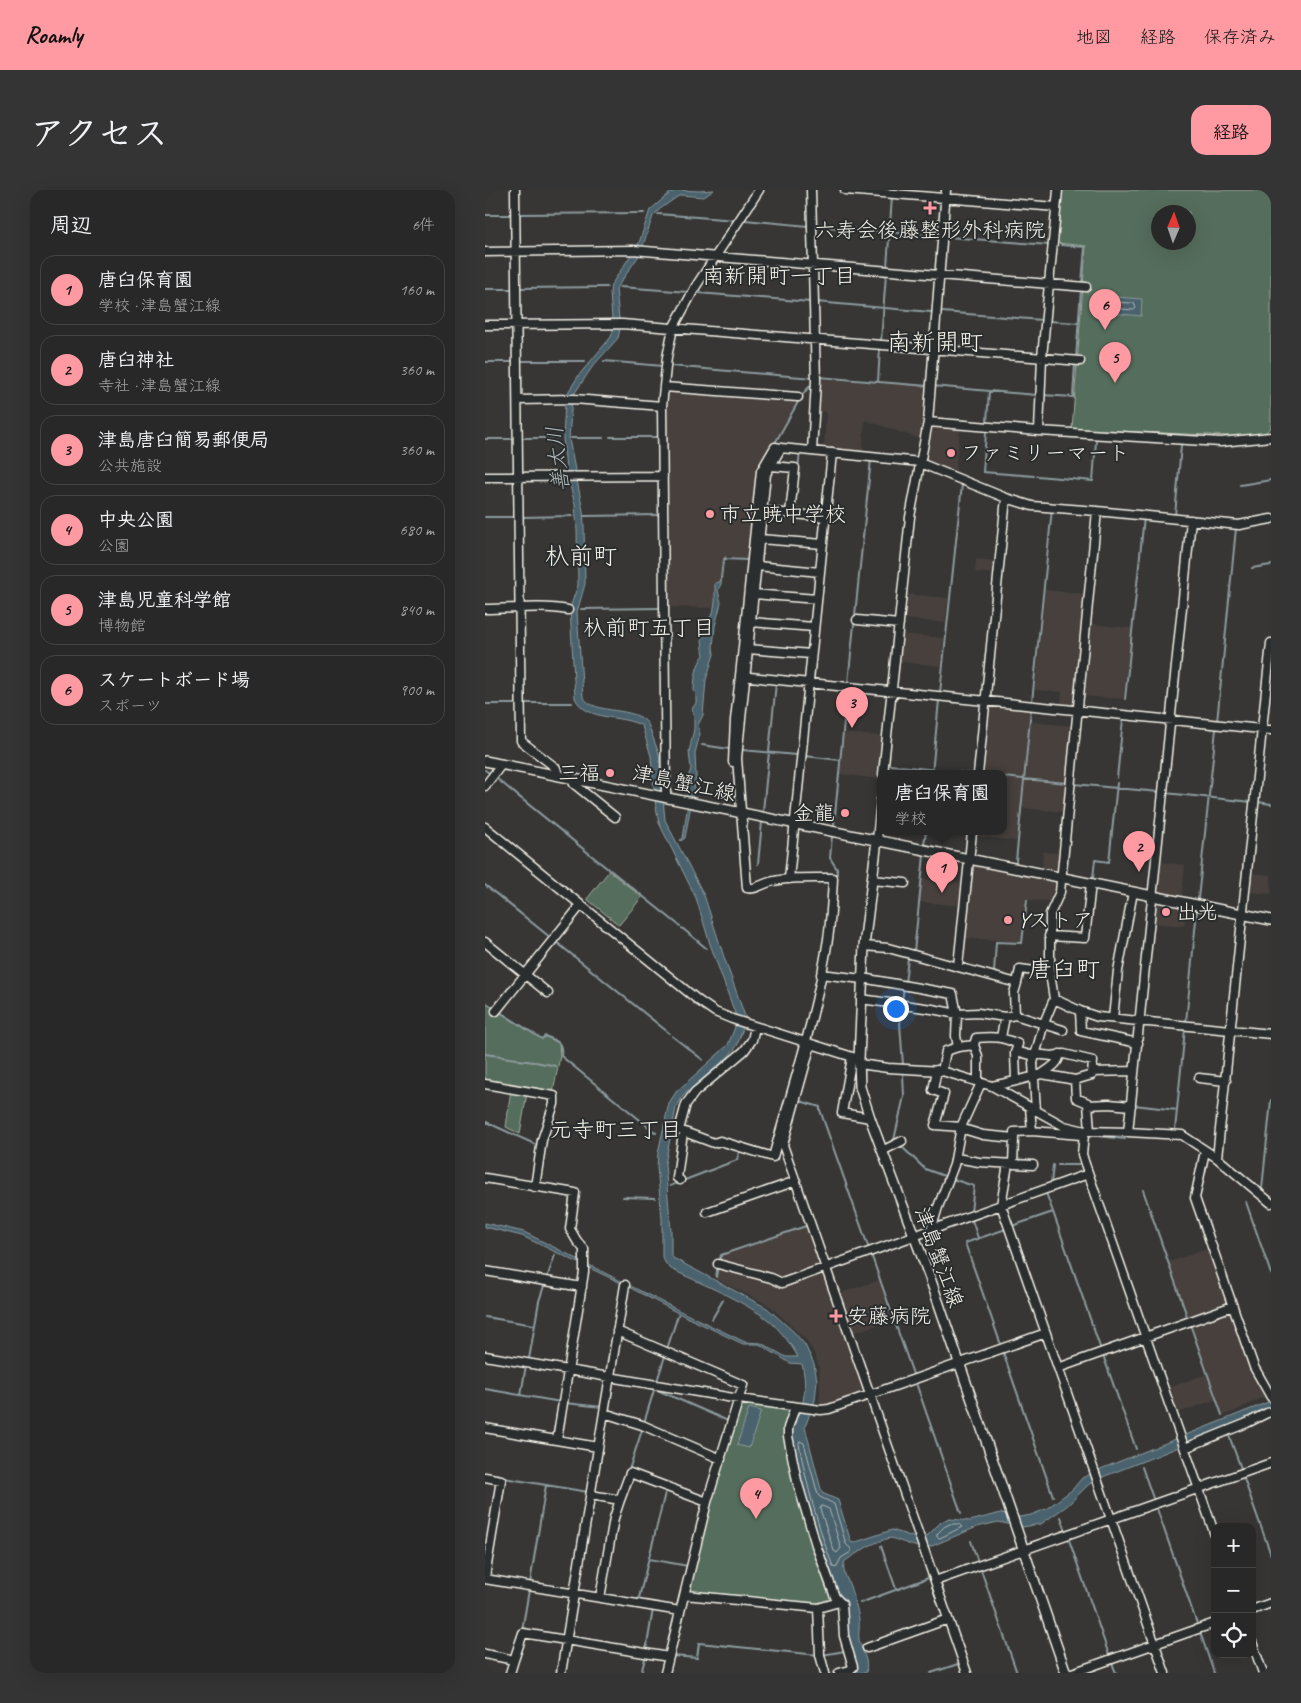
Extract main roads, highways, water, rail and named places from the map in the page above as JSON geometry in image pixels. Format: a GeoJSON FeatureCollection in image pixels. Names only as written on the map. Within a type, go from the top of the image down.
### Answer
{"type":"FeatureCollection","features":[{"type":"Feature","properties":{"kind":"main road","name":"津島蟹江線"},"geometry":{"type":"LineString","coordinates":[[485,761],[1271,920]]}},
{"type":"Feature","properties":{"kind":"main road","name":"津島蟹江線"},"geometry":{"type":"LineString","coordinates":[[877,840],[864,946],[857,1060],[860,1087],[914,1236],[1066,1673]]}},
{"type":"Feature","properties":{"kind":"water"},"geometry":{"type":"Polygon","coordinates":[[[677,190],[714,190],[704,197],[681,195],[653,216],[640,254],[616,289],[620,329],[618,338],[593,366],[572,397],[569,439],[584,524],[585,584],[577,612],[583,697],[596,707],[634,714],[648,724],[659,754],[665,820],[704,895],[746,1019],[737,1046],[728,1057],[683,1096],[676,1108],[665,1164],[671,1231],[671,1255],[673,1258],[767,1308],[794,1332],[805,1345],[814,1364],[817,1380],[815,1400],[805,1427],[822,1493],[838,1500],[851,1542],[853,1543],[892,1530],[916,1538],[925,1538],[941,1522],[950,1519],[970,1521],[1001,1513],[1020,1517],[1031,1515],[1046,1509],[1072,1490],[1082,1478],[1103,1468],[1271,1401],[1271,1410],[1105,1476],[1088,1485],[1068,1505],[1041,1524],[1022,1527],[998,1522],[977,1527],[927,1548],[920,1548],[891,1538],[885,1539],[845,1561],[844,1571],[857,1607],[859,1640],[866,1659],[866,1673],[850,1673],[856,1669],[841,1604],[811,1518],[800,1478],[793,1431],[804,1395],[805,1383],[802,1364],[790,1363],[759,1344],[743,1344],[522,1236],[485,1227],[485,1223],[524,1232],[745,1342],[761,1343],[786,1357],[798,1357],[782,1333],[766,1318],[749,1307],[671,1269],[662,1257],[662,1219],[657,1167],[658,1153],[669,1103],[676,1092],[728,1045],[735,1027],[736,1016],[710,944],[696,898],[659,823],[651,756],[642,726],[634,722],[587,711],[580,706],[575,698],[570,608],[578,585],[577,530],[575,505],[566,469],[563,438],[565,403],[567,394],[579,375],[611,337],[613,331],[611,285],[639,243],[650,210],[670,193],[677,190]]]}},
{"type":"Feature","properties":{"kind":"water"},"geometry":{"type":"Polygon","coordinates":[[[1102,296],[1142,299],[1141,316],[1101,312],[1102,296]]]}},
{"type":"Feature","properties":{"kind":"water"},"geometry":{"type":"Polygon","coordinates":[[[725,557],[721,584],[718,590],[721,603],[715,626],[714,654],[706,680],[703,715],[698,725],[700,734],[695,753],[696,777],[685,838],[681,841],[688,803],[686,783],[691,769],[689,752],[694,729],[692,709],[696,703],[696,694],[694,692],[695,677],[699,663],[704,655],[702,638],[704,628],[713,614],[715,583],[720,582],[722,565],[725,557]]]}},
{"type":"Feature","properties":{"kind":"water"},"geometry":{"type":"Polygon","coordinates":[[[749,1408],[761,1411],[749,1448],[737,1445],[749,1408]]]}},
{"type":"Feature","properties":{"kind":"waterway"},"geometry":{"type":"LineString","coordinates":[[887,267],[892,197]]}},
{"type":"Feature","properties":{"kind":"waterway"},"geometry":{"type":"LineString","coordinates":[[518,214],[644,213]]}},
{"type":"Feature","properties":{"kind":"waterway"},"geometry":{"type":"LineString","coordinates":[[658,214],[736,220]]}},
{"type":"Feature","properties":{"kind":"waterway"},"geometry":{"type":"LineString","coordinates":[[485,215],[513,215]]}},
{"type":"Feature","properties":{"kind":"waterway"},"geometry":{"type":"LineString","coordinates":[[745,220],[808,226]]}},
{"type":"Feature","properties":{"kind":"waterway"},"geometry":{"type":"LineString","coordinates":[[815,226],[937,236]]}},
{"type":"Feature","properties":{"kind":"waterway"},"geometry":{"type":"LineString","coordinates":[[948,237],[1049,245]]}},
{"type":"Feature","properties":{"kind":"waterway"},"geometry":{"type":"LineString","coordinates":[[1061,245],[1085,247],[1082,283]]}},
{"type":"Feature","properties":{"kind":"waterway"},"geometry":{"type":"LineString","coordinates":[[881,341],[886,274]]}},
{"type":"Feature","properties":{"kind":"waterway"},"geometry":{"type":"LineString","coordinates":[[520,288],[607,287]]}},
{"type":"Feature","properties":{"kind":"waterway"},"geometry":{"type":"LineString","coordinates":[[620,287],[689,292]]}},
{"type":"Feature","properties":{"kind":"waterway"},"geometry":{"type":"LineString","coordinates":[[485,289],[514,289]]}},
{"type":"Feature","properties":{"kind":"waterway"},"geometry":{"type":"LineString","coordinates":[[1076,358],[1081,290]]}},
{"type":"Feature","properties":{"kind":"waterway"},"geometry":{"type":"LineString","coordinates":[[698,293],[811,302]]}},
{"type":"Feature","properties":{"kind":"waterway"},"geometry":{"type":"LineString","coordinates":[[816,302],[931,312]]}},
{"type":"Feature","properties":{"kind":"waterway"},"geometry":{"type":"LineString","coordinates":[[942,312],[1042,320]]}},
{"type":"Feature","properties":{"kind":"waterway"},"geometry":{"type":"LineString","coordinates":[[1049,321],[1079,323]]}},
{"type":"Feature","properties":{"kind":"waterway"},"geometry":{"type":"LineString","coordinates":[[878,382],[880,347]]}},
{"type":"Feature","properties":{"kind":"waterway"},"geometry":{"type":"LineString","coordinates":[[520,361],[585,361]]}},
{"type":"Feature","properties":{"kind":"waterway"},"geometry":{"type":"LineString","coordinates":[[604,361],[663,366]]}},
{"type":"Feature","properties":{"kind":"waterway"},"geometry":{"type":"LineString","coordinates":[[485,362],[515,362]]}},
{"type":"Feature","properties":{"kind":"waterway"},"geometry":{"type":"LineString","coordinates":[[1042,395],[1073,397],[1075,363]]}},
{"type":"Feature","properties":{"kind":"waterway"},"geometry":{"type":"LineString","coordinates":[[670,366],[813,378]]}},
{"type":"Feature","properties":{"kind":"waterway"},"geometry":{"type":"LineString","coordinates":[[818,377],[928,386]]}},
{"type":"Feature","properties":{"kind":"waterway"},"geometry":{"type":"LineString","coordinates":[[775,443],[802,395],[811,385]]}},
{"type":"Feature","properties":{"kind":"waterway"},"geometry":{"type":"LineString","coordinates":[[932,386],[1037,395]]}},
{"type":"Feature","properties":{"kind":"waterway"},"geometry":{"type":"LineString","coordinates":[[987,422],[989,391]]}},
{"type":"Feature","properties":{"kind":"waterway"},"geometry":{"type":"LineString","coordinates":[[986,433],[983,472],[1034,476]]}},
{"type":"Feature","properties":{"kind":"waterway"},"geometry":{"type":"LineString","coordinates":[[610,437],[659,437]]}},
{"type":"Feature","properties":{"kind":"waterway","name":"善太川"},"geometry":{"type":"LineString","coordinates":[[520,438],[559,438]]}},
{"type":"Feature","properties":{"kind":"waterway","name":"善太川"},"geometry":{"type":"LineString","coordinates":[[571,438],[603,438]]}},
{"type":"Feature","properties":{"kind":"waterway"},"geometry":{"type":"LineString","coordinates":[[485,439],[515,439]]}},
{"type":"Feature","properties":{"kind":"waterway"},"geometry":{"type":"LineString","coordinates":[[1037,476],[1093,481],[1096,441]]}},
{"type":"Feature","properties":{"kind":"waterway"},"geometry":{"type":"LineString","coordinates":[[1175,516],[1181,445]]}},
{"type":"Feature","properties":{"kind":"waterway"},"geometry":{"type":"LineString","coordinates":[[798,469],[800,452]]}},
{"type":"Feature","properties":{"kind":"waterway"},"geometry":{"type":"LineString","coordinates":[[848,683],[871,459]]}},
{"type":"Feature","properties":{"kind":"waterway"},"geometry":{"type":"LineString","coordinates":[[1240,485],[1271,480]]}},
{"type":"Feature","properties":{"kind":"waterway"},"geometry":{"type":"LineString","coordinates":[[940,693],[962,484]]}},
{"type":"Feature","properties":{"kind":"waterway"},"geometry":{"type":"LineString","coordinates":[[1032,702],[1052,509]]}},
{"type":"Feature","properties":{"kind":"waterway"},"geometry":{"type":"LineString","coordinates":[[584,516],[660,515]]}},
{"type":"Feature","properties":{"kind":"waterway"},"geometry":{"type":"LineString","coordinates":[[521,517],[572,516]]}},
{"type":"Feature","properties":{"kind":"waterway"},"geometry":{"type":"LineString","coordinates":[[485,517],[515,517]]}},
{"type":"Feature","properties":{"kind":"waterway"},"geometry":{"type":"LineString","coordinates":[[1125,699],[1144,517]]}},
{"type":"Feature","properties":{"kind":"waterway"},"geometry":{"type":"LineString","coordinates":[[1217,722],[1236,528]]}},
{"type":"Feature","properties":{"kind":"waterway"},"geometry":{"type":"LineString","coordinates":[[724,559],[749,560]]}},
{"type":"Feature","properties":{"kind":"waterway"},"geometry":{"type":"LineString","coordinates":[[1252,568],[1271,565]]}},
{"type":"Feature","properties":{"kind":"waterway"},"geometry":{"type":"LineString","coordinates":[[581,609],[661,608]]}},
{"type":"Feature","properties":{"kind":"waterway"},"geometry":{"type":"LineString","coordinates":[[763,811],[776,683]]}},
{"type":"Feature","properties":{"kind":"waterway"},"geometry":{"type":"LineString","coordinates":[[834,825],[847,691]]}},
{"type":"Feature","properties":{"kind":"waterway"},"geometry":{"type":"LineString","coordinates":[[932,770],[939,700]]}},
{"type":"Feature","properties":{"kind":"waterway"},"geometry":{"type":"LineString","coordinates":[[523,703],[572,703]]}},
{"type":"Feature","properties":{"kind":"waterway"},"geometry":{"type":"LineString","coordinates":[[485,704],[518,704]]}},
{"type":"Feature","properties":{"kind":"waterway"},"geometry":{"type":"LineString","coordinates":[[1016,861],[1031,709]]}},
{"type":"Feature","properties":{"kind":"waterway"},"geometry":{"type":"LineString","coordinates":[[1117,778],[1123,719]]}},
{"type":"Feature","properties":{"kind":"waterway"},"geometry":{"type":"LineString","coordinates":[[1198,899],[1216,729]]}},
{"type":"Feature","properties":{"kind":"waterway"},"geometry":{"type":"LineString","coordinates":[[702,745],[729,749]]}},
{"type":"Feature","properties":{"kind":"waterway"},"geometry":{"type":"LineString","coordinates":[[742,750],[796,755]]}},
{"type":"Feature","properties":{"kind":"waterway"},"geometry":{"type":"LineString","coordinates":[[805,756],[840,760]]}},
{"type":"Feature","properties":{"kind":"waterway"},"geometry":{"type":"LineString","coordinates":[[890,765],[937,770]]}},
{"type":"Feature","properties":{"kind":"waterway"},"geometry":{"type":"LineString","coordinates":[[485,770],[491,774]]}},
{"type":"Feature","properties":{"kind":"waterway"},"geometry":{"type":"LineString","coordinates":[[1007,777],[1067,783]]}},
{"type":"Feature","properties":{"kind":"waterway"},"geometry":{"type":"LineString","coordinates":[[496,778],[608,869]]}},
{"type":"Feature","properties":{"kind":"waterway"},"geometry":{"type":"LineString","coordinates":[[1093,878],[1095,860],[1109,862],[1117,783]]}},
{"type":"Feature","properties":{"kind":"waterway"},"geometry":{"type":"LineString","coordinates":[[1074,784],[1159,792]]}},
{"type":"Feature","properties":{"kind":"waterway"},"geometry":{"type":"LineString","coordinates":[[1165,793],[1252,802]]}},
{"type":"Feature","properties":{"kind":"waterway"},"geometry":{"type":"LineString","coordinates":[[1258,802],[1271,804]]}},
{"type":"Feature","properties":{"kind":"waterway"},"geometry":{"type":"LineString","coordinates":[[758,864],[762,822]]}},
{"type":"Feature","properties":{"kind":"waterway"},"geometry":{"type":"LineString","coordinates":[[924,844],[926,835]]}},
{"type":"Feature","properties":{"kind":"waterway"},"geometry":{"type":"LineString","coordinates":[[832,836],[830,858],[837,869],[834,922]]}},
{"type":"Feature","properties":{"kind":"waterway"},"geometry":{"type":"LineString","coordinates":[[914,952],[924,855]]}},
{"type":"Feature","properties":{"kind":"waterway"},"geometry":{"type":"LineString","coordinates":[[610,870],[680,926]]}},
{"type":"Feature","properties":{"kind":"waterway"},"geometry":{"type":"LineString","coordinates":[[485,885],[551,938]]}},
{"type":"Feature","properties":{"kind":"waterway"},"geometry":{"type":"LineString","coordinates":[[990,972],[994,972],[996,942],[1022,943],[1027,900]]}},
{"type":"Feature","properties":{"kind":"waterway"},"geometry":{"type":"LineString","coordinates":[[1186,1022],[1197,910]]}},
{"type":"Feature","properties":{"kind":"waterway"},"geometry":{"type":"LineString","coordinates":[[682,928],[706,948]]}},
{"type":"Feature","properties":{"kind":"waterway"},"geometry":{"type":"LineString","coordinates":[[555,941],[669,1033]]}},
{"type":"Feature","properties":{"kind":"waterway"},"geometry":{"type":"LineString","coordinates":[[905,983],[908,958],[927,962]]}},
{"type":"Feature","properties":{"kind":"waterway"},"geometry":{"type":"LineString","coordinates":[[902,1002],[904,987]]}},
{"type":"Feature","properties":{"kind":"waterway"},"geometry":{"type":"LineString","coordinates":[[485,1002],[496,1009]]}},
{"type":"Feature","properties":{"kind":"waterway"},"geometry":{"type":"LineString","coordinates":[[902,1008],[900,1024],[903,1065]]}},
{"type":"Feature","properties":{"kind":"waterway"},"geometry":{"type":"LineString","coordinates":[[500,1012],[542,1039],[545,1036],[558,1042],[561,1047],[561,1056],[616,1101]]}},
{"type":"Feature","properties":{"kind":"waterway"},"geometry":{"type":"LineString","coordinates":[[811,1039],[815,1022]]}},
{"type":"Feature","properties":{"kind":"waterway"},"geometry":{"type":"LineString","coordinates":[[1177,1131],[1175,1130],[1185,1029]]}},
{"type":"Feature","properties":{"kind":"waterway"},"geometry":{"type":"LineString","coordinates":[[672,1036],[703,1060]]}},
{"type":"Feature","properties":{"kind":"waterway"},"geometry":{"type":"LineString","coordinates":[[485,1054],[500,1056]]}},
{"type":"Feature","properties":{"kind":"waterway"},"geometry":{"type":"LineString","coordinates":[[502,1057],[517,1059]]}},
{"type":"Feature","properties":{"kind":"waterway"},"geometry":{"type":"LineString","coordinates":[[519,1060],[534,1062]]}},
{"type":"Feature","properties":{"kind":"waterway"},"geometry":{"type":"LineString","coordinates":[[536,1062],[545,1064]]}},
{"type":"Feature","properties":{"kind":"waterway"},"geometry":{"type":"LineString","coordinates":[[547,1064],[555,1066]]}},
{"type":"Feature","properties":{"kind":"waterway"},"geometry":{"type":"LineString","coordinates":[[894,1140],[904,1096],[903,1074]]}},
{"type":"Feature","properties":{"kind":"waterway"},"geometry":{"type":"LineString","coordinates":[[1262,1189],[1271,1100]]}},
{"type":"Feature","properties":{"kind":"waterway"},"geometry":{"type":"LineString","coordinates":[[800,1101],[820,1107],[869,1249]]}},
{"type":"Feature","properties":{"kind":"waterway"},"geometry":{"type":"LineString","coordinates":[[618,1102],[656,1133]]}},
{"type":"Feature","properties":{"kind":"waterway"},"geometry":{"type":"LineString","coordinates":[[1134,1105],[1177,1110]]}},
{"type":"Feature","properties":{"kind":"waterway"},"geometry":{"type":"LineString","coordinates":[[485,1125],[486,1122],[539,1146]]}},
{"type":"Feature","properties":{"kind":"waterway"},"geometry":{"type":"LineString","coordinates":[[1088,1135],[1125,1139],[1125,1135]]}},
{"type":"Feature","properties":{"kind":"waterway"},"geometry":{"type":"LineString","coordinates":[[886,1144],[895,1141]]}},
{"type":"Feature","properties":{"kind":"waterway"},"geometry":{"type":"LineString","coordinates":[[899,1144],[925,1169],[947,1177]]}},
{"type":"Feature","properties":{"kind":"waterway"},"geometry":{"type":"LineString","coordinates":[[685,1180],[737,1160],[740,1149]]}},
{"type":"Feature","properties":{"kind":"waterway"},"geometry":{"type":"LineString","coordinates":[[1058,1165],[1082,1164]]}},
{"type":"Feature","properties":{"kind":"waterway"},"geometry":{"type":"LineString","coordinates":[[1051,1184],[1053,1165]]}},
{"type":"Feature","properties":{"kind":"waterway"},"geometry":{"type":"LineString","coordinates":[[952,1179],[974,1186],[971,1212]]}},
{"type":"Feature","properties":{"kind":"waterway"},"geometry":{"type":"LineString","coordinates":[[670,1186],[680,1182]]}},
{"type":"Feature","properties":{"kind":"waterway"},"geometry":{"type":"LineString","coordinates":[[1143,1190],[1188,1319]]}},
{"type":"Feature","properties":{"kind":"waterway"},"geometry":{"type":"LineString","coordinates":[[1012,1226],[1053,1212],[1046,1193]]}},
{"type":"Feature","properties":{"kind":"waterway"},"geometry":{"type":"LineString","coordinates":[[623,1197],[655,1198]]}},
{"type":"Feature","properties":{"kind":"waterway"},"geometry":{"type":"LineString","coordinates":[[1246,1202],[1271,1274]]}},
{"type":"Feature","properties":{"kind":"waterway"},"geometry":{"type":"LineString","coordinates":[[1053,1212],[1101,1350]]}},
{"type":"Feature","properties":{"kind":"waterway"},"geometry":{"type":"LineString","coordinates":[[972,1220],[978,1238]]}},
{"type":"Feature","properties":{"kind":"waterway"},"geometry":{"type":"LineString","coordinates":[[719,1262],[721,1255],[806,1226]]}},
{"type":"Feature","properties":{"kind":"waterway"},"geometry":{"type":"LineString","coordinates":[[1001,1345],[965,1243],[1006,1229]]}},
{"type":"Feature","properties":{"kind":"waterway"},"geometry":{"type":"LineString","coordinates":[[871,1254],[913,1374]]}},
{"type":"Feature","properties":{"kind":"waterway"},"geometry":{"type":"LineString","coordinates":[[547,1278],[555,1255]]}},
{"type":"Feature","properties":{"kind":"waterway"},"geometry":{"type":"LineString","coordinates":[[716,1277],[718,1265]]}},
{"type":"Feature","properties":{"kind":"waterway"},"geometry":{"type":"LineString","coordinates":[[529,1359],[539,1301],[545,1283]]}},
{"type":"Feature","properties":{"kind":"waterway"},"geometry":{"type":"LineString","coordinates":[[712,1319],[723,1300]]}},
{"type":"Feature","properties":{"kind":"waterway"},"geometry":{"type":"LineString","coordinates":[[667,1349],[678,1315]]}},
{"type":"Feature","properties":{"kind":"waterway"},"geometry":{"type":"LineString","coordinates":[[485,1317],[534,1325]]}},
{"type":"Feature","properties":{"kind":"waterway"},"geometry":{"type":"LineString","coordinates":[[1190,1324],[1222,1415]]}},
{"type":"Feature","properties":{"kind":"waterway"},"geometry":{"type":"LineString","coordinates":[[1003,1352],[1053,1496]]}},
{"type":"Feature","properties":{"kind":"waterway"},"geometry":{"type":"LineString","coordinates":[[657,1381],[666,1353]]}},
{"type":"Feature","properties":{"kind":"waterway"},"geometry":{"type":"LineString","coordinates":[[1103,1355],[1136,1449]]}},
{"type":"Feature","properties":{"kind":"waterway"},"geometry":{"type":"LineString","coordinates":[[521,1395],[526,1365]]}},
{"type":"Feature","properties":{"kind":"waterway"},"geometry":{"type":"LineString","coordinates":[[916,1383],[961,1513]]}},
{"type":"Feature","properties":{"kind":"waterway"},"geometry":{"type":"LineString","coordinates":[[485,1389],[561,1402]]}},
{"type":"Feature","properties":{"kind":"waterway"},"geometry":{"type":"LineString","coordinates":[[655,1389],[728,1421]]}},
{"type":"Feature","properties":{"kind":"waterway"},"geometry":{"type":"LineString","coordinates":[[644,1423],[654,1390]]}},
{"type":"Feature","properties":{"kind":"waterway"},"geometry":{"type":"LineString","coordinates":[[565,1403],[602,1407]]}},
{"type":"Feature","properties":{"kind":"waterway"},"geometry":{"type":"LineString","coordinates":[[814,1415],[821,1413]]}},
{"type":"Feature","properties":{"kind":"waterway"},"geometry":{"type":"LineString","coordinates":[[629,1470],[643,1427]]}},
{"type":"Feature","properties":{"kind":"waterway"},"geometry":{"type":"LineString","coordinates":[[1228,1433],[1242,1471]]}},
{"type":"Feature","properties":{"kind":"waterway"},"geometry":{"type":"LineString","coordinates":[[1142,1467],[1154,1501]]}},
{"type":"Feature","properties":{"kind":"waterway"},"geometry":{"type":"LineString","coordinates":[[1243,1476],[1271,1555]]}},
{"type":"Feature","properties":{"kind":"waterway"},"geometry":{"type":"LineString","coordinates":[[504,1478],[588,1492]]}},
{"type":"Feature","properties":{"kind":"waterway"},"geometry":{"type":"LineString","coordinates":[[530,1583],[546,1485]]}},
{"type":"Feature","properties":{"kind":"waterway"},"geometry":{"type":"LineString","coordinates":[[638,1602],[666,1489]]}},
{"type":"Feature","properties":{"kind":"waterway"},"geometry":{"type":"LineString","coordinates":[[1156,1506],[1197,1624]]}},
{"type":"Feature","properties":{"kind":"waterway"},"geometry":{"type":"LineString","coordinates":[[1061,1517],[1066,1531]]}},
{"type":"Feature","properties":{"kind":"waterway"},"geometry":{"type":"LineString","coordinates":[[1068,1537],[1109,1655]]}},
{"type":"Feature","properties":{"kind":"waterway"},"geometry":{"type":"LineString","coordinates":[[971,1541],[978,1562]]}},
{"type":"Feature","properties":{"kind":"waterway"},"geometry":{"type":"LineString","coordinates":[[881,1546],[896,1589]]}},
{"type":"Feature","properties":{"kind":"waterway"},"geometry":{"type":"LineString","coordinates":[[649,1559],[688,1566]]}},
{"type":"Feature","properties":{"kind":"waterway"},"geometry":{"type":"LineString","coordinates":[[980,1567],[1017,1673]]}},
{"type":"Feature","properties":{"kind":"waterway"},"geometry":{"type":"LineString","coordinates":[[860,1603],[931,1577]]}},
{"type":"Feature","properties":{"kind":"waterway"},"geometry":{"type":"LineString","coordinates":[[522,1631],[529,1590]]}},
{"type":"Feature","properties":{"kind":"waterway"},"geometry":{"type":"LineString","coordinates":[[646,1651],[653,1609]]}},
{"type":"Feature","properties":{"kind":"waterway"},"geometry":{"type":"LineString","coordinates":[[1200,1632],[1214,1673]]}},
{"type":"Feature","properties":{"kind":"waterway"},"geometry":{"type":"LineString","coordinates":[[673,1656],[697,1658],[699,1643],[818,1655]]}},
{"type":"Feature","properties":{"kind":"waterway"},"geometry":{"type":"LineString","coordinates":[[822,1655],[845,1651]]}},
{"type":"Feature","properties":{"kind":"waterway"},"geometry":{"type":"LineString","coordinates":[[641,1673],[646,1655]]}},
{"type":"Feature","properties":{"kind":"waterway"},"geometry":{"type":"LineString","coordinates":[[931,1673],[961,1663]]}},
{"type":"Feature","properties":{"kind":"waterway"},"geometry":{"type":"LineString","coordinates":[[1112,1663],[1116,1673]]}},
{"type":"Feature","properties":{"kind":"place","name":"六寿会後藤整形外科病院"},"geometry":{"type":"Point","coordinates":[930,208]}},
{"type":"Feature","properties":{"kind":"place","name":"スケートボード場"},"geometry":{"type":"Point","coordinates":[1105,330]}},
{"type":"Feature","properties":{"kind":"place","name":"津島児童科学館"},"geometry":{"type":"Point","coordinates":[1115,383]}},
{"type":"Feature","properties":{"kind":"place","name":"ファミリーマート"},"geometry":{"type":"Point","coordinates":[951,453]}},
{"type":"Feature","properties":{"kind":"place","name":"市立暁中学校"},"geometry":{"type":"Point","coordinates":[710,514]}},
{"type":"Feature","properties":{"kind":"place","name":"津島唐臼簡易郵便局"},"geometry":{"type":"Point","coordinates":[852,728]}},
{"type":"Feature","properties":{"kind":"place","name":"三福"},"geometry":{"type":"Point","coordinates":[610,773]}},
{"type":"Feature","properties":{"kind":"place","name":"金龍"},"geometry":{"type":"Point","coordinates":[845,813]}},
{"type":"Feature","properties":{"kind":"place","name":"唐臼神社"},"geometry":{"type":"Point","coordinates":[1139,872]}},
{"type":"Feature","properties":{"kind":"place","name":"唐臼保育園"},"geometry":{"type":"Point","coordinates":[942,893]}},
{"type":"Feature","properties":{"kind":"place","name":"出光"},"geometry":{"type":"Point","coordinates":[1166,912]}},
{"type":"Feature","properties":{"kind":"place","name":"Yストア"},"geometry":{"type":"Point","coordinates":[1008,920]}},
{"type":"Feature","properties":{"kind":"place","name":"安藤病院"},"geometry":{"type":"Point","coordinates":[836,1316]}},
{"type":"Feature","properties":{"kind":"place","name":"中央公園"},"geometry":{"type":"Point","coordinates":[756,1519]}},
{"type":"Feature","properties":{"kind":"district","name":"南新開町一丁目"},"geometry":{"type":"Point","coordinates":[779,276]}},
{"type":"Feature","properties":{"kind":"district","name":"南新開町"},"geometry":{"type":"Point","coordinates":[935,342]}},
{"type":"Feature","properties":{"kind":"district","name":"杁前町"},"geometry":{"type":"Point","coordinates":[581,556]}},
{"type":"Feature","properties":{"kind":"district","name":"杁前町五丁目"},"geometry":{"type":"Point","coordinates":[649,628]}},
{"type":"Feature","properties":{"kind":"district","name":"唐臼町"},"geometry":{"type":"Point","coordinates":[1064,969]}},
{"type":"Feature","properties":{"kind":"district","name":"元寺町三丁目"},"geometry":{"type":"Point","coordinates":[616,1130]}}]}
